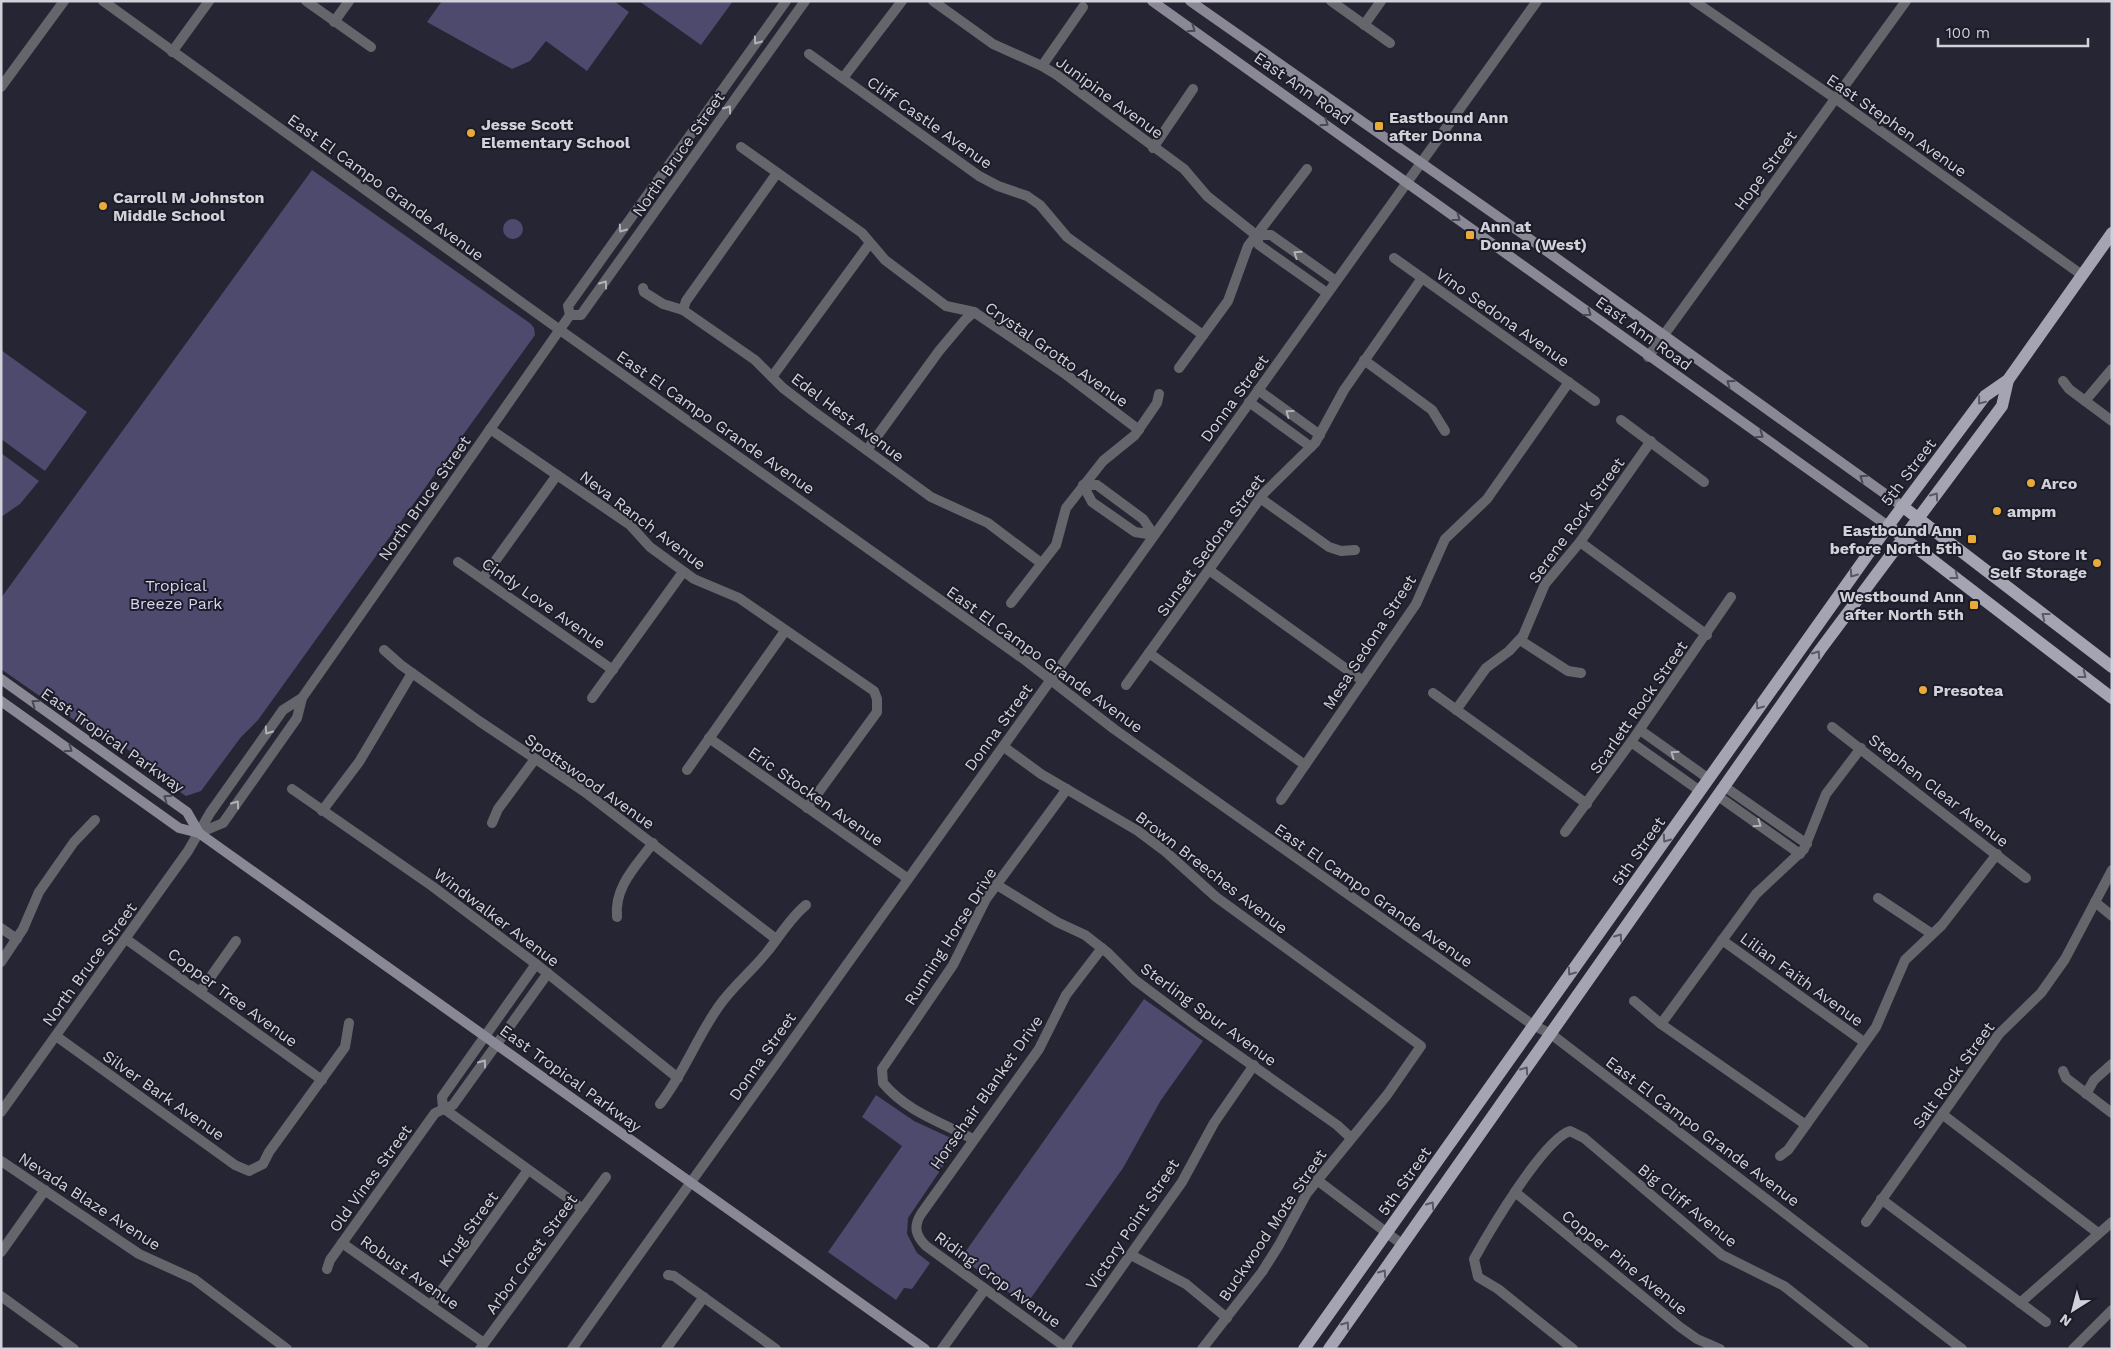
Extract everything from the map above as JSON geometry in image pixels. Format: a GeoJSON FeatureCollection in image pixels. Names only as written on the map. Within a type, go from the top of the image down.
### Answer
{"type":"FeatureCollection","features":[{"type":"Feature","properties":{"kind":"main road","name":"East Ann Road"},"geometry":{"type":"LineString","coordinates":[[1152,1],[1407,182],[1648,357],[1905,537],[2112,698]]}},
{"type":"Feature","properties":{"kind":"main road","name":"East Ann Road"},"geometry":{"type":"LineString","coordinates":[[1190,1],[1421,162],[1919,518],[2112,667]]}},
{"type":"Feature","properties":{"kind":"main road","name":"5th Street"},"geometry":{"type":"LineString","coordinates":[[1304,1349],[1902,506],[1985,396],[2008,380],[2112,233]]}},
{"type":"Feature","properties":{"kind":"main road","name":"5th Street"},"geometry":{"type":"LineString","coordinates":[[1330,1349],[1825,643],[2002,406],[2008,380]]}},
{"type":"Feature","properties":{"kind":"main road","name":"East Tropical Parkway"},"geometry":{"type":"LineString","coordinates":[[1,679],[188,812],[199,833]]}},
{"type":"Feature","properties":{"kind":"main road","name":"East Tropical Parkway"},"geometry":{"type":"LineString","coordinates":[[1,701],[179,828],[199,833],[925,1349]]}},
{"type":"Feature","properties":{"kind":"main road"},"geometry":{"type":"LineString","coordinates":[[1721,792],[1722,777],[1743,729]]}},
{"type":"Feature","properties":{"kind":"main road"},"geometry":{"type":"LineString","coordinates":[[1686,842],[1707,793],[1709,779]]}},
{"type":"Feature","properties":{"kind":"street"},"geometry":{"type":"LineString","coordinates":[[1,87],[64,1]]}},
{"type":"Feature","properties":{"kind":"street","name":"East El Campo Grande Avenue"},"geometry":{"type":"LineString","coordinates":[[103,1],[560,330],[1026,660],[1114,729],[1533,1025],[1551,1034],[1962,1349]]}},
{"type":"Feature","properties":{"kind":"street"},"geometry":{"type":"LineString","coordinates":[[172,52],[209,1]]}},
{"type":"Feature","properties":{"kind":"street"},"geometry":{"type":"LineString","coordinates":[[306,1],[371,46]]}},
{"type":"Feature","properties":{"kind":"street"},"geometry":{"type":"LineString","coordinates":[[334,22],[349,1]]}},
{"type":"Feature","properties":{"kind":"street","name":"North Bruce Street"},"geometry":{"type":"LineString","coordinates":[[199,833],[223,823],[297,718],[302,698],[560,330],[570,315],[568,306],[786,1]]}},
{"type":"Feature","properties":{"kind":"street","name":"North Bruce Street"},"geometry":{"type":"LineString","coordinates":[[570,315],[581,315],[805,1]]}},
{"type":"Feature","properties":{"kind":"street"},"geometry":{"type":"LineString","coordinates":[[843,78],[902,1]]}},
{"type":"Feature","properties":{"kind":"street","name":"Junipine Avenue"},"geometry":{"type":"LineString","coordinates":[[933,1],[993,44],[1042,66],[1153,148],[1184,168],[1207,196],[1256,235],[1259,245],[1327,293]]}},
{"type":"Feature","properties":{"kind":"street"},"geometry":{"type":"LineString","coordinates":[[1331,1],[1390,43]]}},
{"type":"Feature","properties":{"kind":"street"},"geometry":{"type":"LineString","coordinates":[[1364,25],[1381,1]]}},
{"type":"Feature","properties":{"kind":"street","name":"Donna Street"},"geometry":{"type":"LineString","coordinates":[[572,1349],[906,878],[1004,746],[1537,1]]}},
{"type":"Feature","properties":{"kind":"street","name":"East Stephen Avenue"},"geometry":{"type":"LineString","coordinates":[[1694,1],[1836,99],[2082,275]]}},
{"type":"Feature","properties":{"kind":"street","name":"Hope Street"},"geometry":{"type":"LineString","coordinates":[[1648,357],[1906,1]]}},
{"type":"Feature","properties":{"kind":"street"},"geometry":{"type":"LineString","coordinates":[[1042,66],[1083,8]]}},
{"type":"Feature","properties":{"kind":"street","name":"Cliff Castle Avenue"},"geometry":{"type":"LineString","coordinates":[[809,54],[979,176],[998,186],[1027,196],[1040,205],[1067,237],[1203,335]]}},
{"type":"Feature","properties":{"kind":"street"},"geometry":{"type":"LineString","coordinates":[[1153,148],[1193,89]]}},
{"type":"Feature","properties":{"kind":"street","name":"Crystal Grotto Avenue"},"geometry":{"type":"LineString","coordinates":[[741,147],[862,233],[885,260],[946,306],[974,312],[1064,373],[1139,430]]}},
{"type":"Feature","properties":{"kind":"street"},"geometry":{"type":"LineString","coordinates":[[1179,368],[1228,301],[1248,246],[1307,169]]}},
{"type":"Feature","properties":{"kind":"street"},"geometry":{"type":"LineString","coordinates":[[683,310],[686,301],[777,173]]}},
{"type":"Feature","properties":{"kind":"street","name":"Junipine Avenue"},"geometry":{"type":"LineString","coordinates":[[1256,235],[1271,235],[1336,281]]}},
{"type":"Feature","properties":{"kind":"street"},"geometry":{"type":"LineString","coordinates":[[772,377],[870,243]]}},
{"type":"Feature","properties":{"kind":"street","name":"Vino Sedona Avenue"},"geometry":{"type":"LineString","coordinates":[[1394,258],[1595,401]]}},
{"type":"Feature","properties":{"kind":"street","name":"Sunset Sedona Street"},"geometry":{"type":"LineString","coordinates":[[1126,685],[1260,498],[1271,484],[1311,447],[1320,435],[1344,390],[1422,278]]}},
{"type":"Feature","properties":{"kind":"street","name":"Edel Hest Avenue"},"geometry":{"type":"LineString","coordinates":[[644,288],[644,292],[663,304],[683,310],[755,360],[813,412],[931,497],[988,523],[1042,564]]}},
{"type":"Feature","properties":{"kind":"street"},"geometry":{"type":"LineString","coordinates":[[867,450],[939,352],[965,320],[974,312]]}},
{"type":"Feature","properties":{"kind":"street"},"geometry":{"type":"LineString","coordinates":[[1364,360],[1424,403],[1438,417],[1445,431]]}},
{"type":"Feature","properties":{"kind":"street"},"geometry":{"type":"LineString","coordinates":[[2085,401],[2112,369]]}},
{"type":"Feature","properties":{"kind":"street"},"geometry":{"type":"LineString","coordinates":[[2063,381],[2069,389],[2112,421]]}},
{"type":"Feature","properties":{"kind":"street","name":"Mesa Sedona Street"},"geometry":{"type":"LineString","coordinates":[[1281,800],[1422,595],[1445,539],[1487,499],[1569,382]]}},
{"type":"Feature","properties":{"kind":"street"},"geometry":{"type":"LineString","coordinates":[[1258,390],[1320,435]]}},
{"type":"Feature","properties":{"kind":"street"},"geometry":{"type":"LineString","coordinates":[[1011,603],[1056,545],[1066,508],[1103,462],[1139,430],[1157,403],[1159,394]]}},
{"type":"Feature","properties":{"kind":"street"},"geometry":{"type":"LineString","coordinates":[[1249,402],[1311,447]]}},
{"type":"Feature","properties":{"kind":"street"},"geometry":{"type":"LineString","coordinates":[[1621,420],[1704,482]]}},
{"type":"Feature","properties":{"kind":"street","name":"Neva Ranch Avenue"},"geometry":{"type":"LineString","coordinates":[[490,429],[630,525],[650,548],[683,572],[701,584],[739,598],[874,691],[877,699],[877,712],[808,808]]}},
{"type":"Feature","properties":{"kind":"street","name":"Serene Rock Street"},"geometry":{"type":"LineString","coordinates":[[1456,710],[1486,668],[1520,640],[1528,628],[1545,584],[1580,542],[1651,442]]}},
{"type":"Feature","properties":{"kind":"street"},"geometry":{"type":"LineString","coordinates":[[483,578],[557,475]]}},
{"type":"Feature","properties":{"kind":"street"},"geometry":{"type":"LineString","coordinates":[[1083,485],[1097,485],[1143,519],[1154,536]]}},
{"type":"Feature","properties":{"kind":"street"},"geometry":{"type":"LineString","coordinates":[[1083,485],[1092,502],[1135,532],[1154,536]]}},
{"type":"Feature","properties":{"kind":"street"},"geometry":{"type":"LineString","coordinates":[[1260,498],[1329,547],[1341,551],[1355,550]]}},
{"type":"Feature","properties":{"kind":"street"},"geometry":{"type":"LineString","coordinates":[[1580,542],[1707,635]]}},
{"type":"Feature","properties":{"kind":"street","name":"Cindy Love Avenue"},"geometry":{"type":"LineString","coordinates":[[458,562],[613,670]]}},
{"type":"Feature","properties":{"kind":"street"},"geometry":{"type":"LineString","coordinates":[[1209,570],[1363,681]]}},
{"type":"Feature","properties":{"kind":"street"},"geometry":{"type":"LineString","coordinates":[[592,698],[683,572]]}},
{"type":"Feature","properties":{"kind":"street","name":"Scarlett Rock Street"},"geometry":{"type":"LineString","coordinates":[[1565,832],[1640,730],[1707,635],[1731,597]]}},
{"type":"Feature","properties":{"kind":"street"},"geometry":{"type":"LineString","coordinates":[[687,770],[785,631]]}},
{"type":"Feature","properties":{"kind":"street"},"geometry":{"type":"LineString","coordinates":[[1520,640],[1568,671],[1581,673]]}},
{"type":"Feature","properties":{"kind":"street","name":"Spottswood Avenue"},"geometry":{"type":"LineString","coordinates":[[384,650],[412,673],[534,759],[585,792],[776,939]]}},
{"type":"Feature","properties":{"kind":"street"},"geometry":{"type":"LineString","coordinates":[[1149,653],[1305,765]]}},
{"type":"Feature","properties":{"kind":"street"},"geometry":{"type":"LineString","coordinates":[[322,810],[358,762],[412,673]]}},
{"type":"Feature","properties":{"kind":"street"},"geometry":{"type":"LineString","coordinates":[[1433,693],[1587,804]]}},
{"type":"Feature","properties":{"kind":"street","name":"North Bruce Street"},"geometry":{"type":"LineString","coordinates":[[1,1112],[126,939],[199,833],[210,813],[283,710],[302,698]]}},
{"type":"Feature","properties":{"kind":"street","name":"Stephen Clear Avenue"},"geometry":{"type":"LineString","coordinates":[[1832,728],[1861,748],[2026,878]]}},
{"type":"Feature","properties":{"kind":"street"},"geometry":{"type":"LineString","coordinates":[[1640,730],[1709,779]]}},
{"type":"Feature","properties":{"kind":"street","name":"Eric Stocken Avenue"},"geometry":{"type":"LineString","coordinates":[[709,738],[906,878]]}},
{"type":"Feature","properties":{"kind":"street"},"geometry":{"type":"LineString","coordinates":[[1631,742],[1700,790]]}},
{"type":"Feature","properties":{"kind":"street","name":"Brown Breeches Avenue"},"geometry":{"type":"LineString","coordinates":[[1004,746],[1067,790],[1138,830],[1166,852],[1216,897],[1421,1046]]}},
{"type":"Feature","properties":{"kind":"street"},"geometry":{"type":"LineString","coordinates":[[1661,1024],[1756,894],[1800,854],[1807,844],[1826,794],[1861,748]]}},
{"type":"Feature","properties":{"kind":"street"},"geometry":{"type":"LineString","coordinates":[[492,824],[498,809],[534,759]]}},
{"type":"Feature","properties":{"kind":"street","name":"Windwalker Avenue"},"geometry":{"type":"LineString","coordinates":[[292,789],[432,886],[548,973],[678,1078]]}},
{"type":"Feature","properties":{"kind":"street","name":"Running Horse Drive"},"geometry":{"type":"LineString","coordinates":[[973,1140],[914,1110],[888,1090],[883,1083],[882,1070],[885,1062],[948,972],[976,916],[1067,790]]}},
{"type":"Feature","properties":{"kind":"street"},"geometry":{"type":"LineString","coordinates":[[1721,792],[1807,844]]}},
{"type":"Feature","properties":{"kind":"street"},"geometry":{"type":"LineString","coordinates":[[1721,792],[1800,854]]}},
{"type":"Feature","properties":{"kind":"street"},"geometry":{"type":"LineString","coordinates":[[1,962],[17,939],[39,892],[74,842],[95,820]]}},
{"type":"Feature","properties":{"kind":"street"},"geometry":{"type":"LineString","coordinates":[[617,917],[616,907],[622,885],[652,843]]}},
{"type":"Feature","properties":{"kind":"street"},"geometry":{"type":"LineString","coordinates":[[1780,1156],[1788,1150],[1876,1026],[1905,960],[1950,915],[1997,854]]}},
{"type":"Feature","properties":{"kind":"street","name":"Salt Rock Street"},"geometry":{"type":"LineString","coordinates":[[1866,1222],[2000,1034],[2040,993],[2064,959],[2112,870]]}},
{"type":"Feature","properties":{"kind":"street","name":"Sterling Spur Avenue"},"geometry":{"type":"LineString","coordinates":[[997,885],[1057,922],[1085,934],[1135,980],[1194,1025],[1337,1125],[1351,1138]]}},
{"type":"Feature","properties":{"kind":"street"},"geometry":{"type":"LineString","coordinates":[[1878,898],[1932,934]]}},
{"type":"Feature","properties":{"kind":"street"},"geometry":{"type":"LineString","coordinates":[[2095,902],[2112,916]]}},
{"type":"Feature","properties":{"kind":"street"},"geometry":{"type":"LineString","coordinates":[[660,1104],[678,1078],[718,1007],[797,912],[806,905]]}},
{"type":"Feature","properties":{"kind":"street"},"geometry":{"type":"LineString","coordinates":[[1,928],[17,939]]}},
{"type":"Feature","properties":{"kind":"street","name":"Copper Tree Avenue"},"geometry":{"type":"LineString","coordinates":[[126,939],[322,1080]]}},
{"type":"Feature","properties":{"kind":"street","name":"Lilian Faith Avenue"},"geometry":{"type":"LineString","coordinates":[[1722,940],[1864,1042]]}},
{"type":"Feature","properties":{"kind":"street"},"geometry":{"type":"LineString","coordinates":[[200,992],[236,941]]}},
{"type":"Feature","properties":{"kind":"street","name":"Horsehair Blanket Drive"},"geometry":{"type":"LineString","coordinates":[[916,1230],[921,1214],[1039,1049],[1066,995],[1102,948]]}},
{"type":"Feature","properties":{"kind":"street","name":"Old Vines Street"},"geometry":{"type":"LineString","coordinates":[[442,1108],[442,1097],[536,964]]}},
{"type":"Feature","properties":{"kind":"street","name":"Old Vines Street"},"geometry":{"type":"LineString","coordinates":[[327,1269],[330,1260],[435,1113],[442,1108],[453,1105],[548,973]]}},
{"type":"Feature","properties":{"kind":"street"},"geometry":{"type":"LineString","coordinates":[[1634,1001],[1661,1024],[1806,1125]]}},
{"type":"Feature","properties":{"kind":"street"},"geometry":{"type":"LineString","coordinates":[[322,1080],[346,1047],[349,1023]]}},
{"type":"Feature","properties":{"kind":"street","name":"Silver Bark Avenue"},"geometry":{"type":"LineString","coordinates":[[56,1036],[235,1165],[249,1171],[263,1164],[269,1152],[322,1080]]}},
{"type":"Feature","properties":{"kind":"street","name":"Buckwood Mote Street"},"geometry":{"type":"LineString","coordinates":[[1202,1349],[1266,1265],[1317,1180],[1387,1095],[1421,1046]]}},
{"type":"Feature","properties":{"kind":"street"},"geometry":{"type":"LineString","coordinates":[[2086,1094],[2094,1080],[2112,1064]]}},
{"type":"Feature","properties":{"kind":"street","name":"Victory Point Street"},"geometry":{"type":"LineString","coordinates":[[1067,1348],[1182,1182],[1214,1123],[1254,1066]]}},
{"type":"Feature","properties":{"kind":"street"},"geometry":{"type":"LineString","coordinates":[[2064,1071],[2066,1078],[2112,1113]]}},
{"type":"Feature","properties":{"kind":"street"},"geometry":{"type":"LineString","coordinates":[[442,1108],[583,1208]]}},
{"type":"Feature","properties":{"kind":"street"},"geometry":{"type":"LineString","coordinates":[[1942,1114],[2098,1233]]}},
{"type":"Feature","properties":{"kind":"street","name":"Big Cliff Avenue"},"geometry":{"type":"LineString","coordinates":[[1515,1192],[1560,1136],[1570,1131],[1584,1138],[1722,1255],[1784,1286],[1864,1349]]}},
{"type":"Feature","properties":{"kind":"street","name":"Nevada Blaze Avenue"},"geometry":{"type":"LineString","coordinates":[[1,1161],[146,1258],[194,1279],[287,1349]]}},
{"type":"Feature","properties":{"kind":"street","name":"Krug Street"},"geometry":{"type":"LineString","coordinates":[[431,1305],[528,1170]]}},
{"type":"Feature","properties":{"kind":"street","name":"Arbor Crest Street"},"geometry":{"type":"LineString","coordinates":[[482,1346],[606,1177]]}},
{"type":"Feature","properties":{"kind":"street"},"geometry":{"type":"LineString","coordinates":[[1317,1180],[1403,1245]]}},
{"type":"Feature","properties":{"kind":"street"},"geometry":{"type":"LineString","coordinates":[[1,1252],[45,1190]]}},
{"type":"Feature","properties":{"kind":"street"},"geometry":{"type":"LineString","coordinates":[[1515,1192],[1474,1259],[1474,1267],[1478,1277],[1498,1289],[1574,1349]]}},
{"type":"Feature","properties":{"kind":"street","name":"Copper Pine Avenue"},"geometry":{"type":"LineString","coordinates":[[1515,1192],[1680,1327],[1696,1339],[1720,1349]]}},
{"type":"Feature","properties":{"kind":"street"},"geometry":{"type":"LineString","coordinates":[[1881,1199],[2046,1322]]}},
{"type":"Feature","properties":{"kind":"street"},"geometry":{"type":"LineString","coordinates":[[2020,1303],[2112,1222]]}},
{"type":"Feature","properties":{"kind":"street","name":"Riding Crop Avenue"},"geometry":{"type":"LineString","coordinates":[[916,1230],[918,1239],[926,1246],[1067,1348]]}},
{"type":"Feature","properties":{"kind":"street","name":"Robust Avenue"},"geometry":{"type":"LineString","coordinates":[[342,1243],[431,1305],[482,1346]]}},
{"type":"Feature","properties":{"kind":"street"},"geometry":{"type":"LineString","coordinates":[[1131,1255],[1186,1284],[1227,1318]]}},
{"type":"Feature","properties":{"kind":"street"},"geometry":{"type":"LineString","coordinates":[[668,1275],[674,1276],[776,1349]]}},
{"type":"Feature","properties":{"kind":"street"},"geometry":{"type":"LineString","coordinates":[[942,1349],[986,1289]]}},
{"type":"Feature","properties":{"kind":"street"},"geometry":{"type":"LineString","coordinates":[[1,1296],[74,1349]]}},
{"type":"Feature","properties":{"kind":"street"},"geometry":{"type":"LineString","coordinates":[[666,1349],[704,1297]]}},
{"type":"Feature","properties":{"kind":"street"},"geometry":{"type":"LineString","coordinates":[[2073,1349],[2112,1310]]}},
{"type":"Feature","properties":{"kind":"green space"},"geometry":{"type":"Polygon","coordinates":[[[442,1],[614,1],[629,12],[587,71],[546,41],[530,61],[512,69],[427,22],[442,1]]]}},
{"type":"Feature","properties":{"kind":"green space"},"geometry":{"type":"Polygon","coordinates":[[[639,1],[733,1],[701,45],[639,1]]]}},
{"type":"Feature","properties":{"kind":"green space","name":"Tropical Breeze Park"},"geometry":{"type":"Polygon","coordinates":[[[312,170],[531,324],[535,335],[258,720],[241,737],[201,791],[186,796],[165,782],[151,767],[118,742],[94,734],[1,669],[1,598],[312,170]]]}},
{"type":"Feature","properties":{"kind":"green space"},"geometry":{"type":"Polygon","coordinates":[[[513,219],[520,222],[523,229],[520,236],[513,239],[506,236],[503,229],[506,222],[513,219]]]}},
{"type":"Feature","properties":{"kind":"green space"},"geometry":{"type":"Polygon","coordinates":[[[1,350],[87,412],[45,471],[1,439],[1,350]]]}},
{"type":"Feature","properties":{"kind":"green space"},"geometry":{"type":"Polygon","coordinates":[[[1,453],[39,481],[20,504],[1,517],[1,453]]]}},
{"type":"Feature","properties":{"kind":"green space"},"geometry":{"type":"Polygon","coordinates":[[[1144,999],[1203,1041],[1161,1100],[1123,1168],[1026,1305],[961,1258],[1144,999]]]}},
{"type":"Feature","properties":{"kind":"green space"},"geometry":{"type":"Polygon","coordinates":[[[876,1095],[914,1121],[953,1139],[954,1150],[908,1218],[907,1234],[917,1253],[930,1263],[912,1289],[904,1288],[896,1300],[828,1252],[902,1146],[862,1117],[876,1095]]]}},
{"type":"Feature","properties":{"kind":"place","name":"Eastbound Ann after Donna"},"geometry":{"type":"Point","coordinates":[1379,126]}},
{"type":"Feature","properties":{"kind":"place","name":"Jesse Scott Elementary School"},"geometry":{"type":"Point","coordinates":[471,133]}},
{"type":"Feature","properties":{"kind":"place","name":"Carroll M Johnston Middle School"},"geometry":{"type":"Point","coordinates":[103,206]}},
{"type":"Feature","properties":{"kind":"place","name":"Ann at Donna (West)"},"geometry":{"type":"Point","coordinates":[1470,235]}},
{"type":"Feature","properties":{"kind":"place","name":"Arco"},"geometry":{"type":"Point","coordinates":[2031,483]}},
{"type":"Feature","properties":{"kind":"place","name":"ampm"},"geometry":{"type":"Point","coordinates":[1997,511]}},
{"type":"Feature","properties":{"kind":"place","name":"Eastbound Ann before North 5th"},"geometry":{"type":"Point","coordinates":[1972,539]}},
{"type":"Feature","properties":{"kind":"place","name":"Go Store It Self Storage"},"geometry":{"type":"Point","coordinates":[2097,563]}},
{"type":"Feature","properties":{"kind":"place","name":"Westbound Ann after North 5th"},"geometry":{"type":"Point","coordinates":[1974,605]}},
{"type":"Feature","properties":{"kind":"place","name":"Presotea"},"geometry":{"type":"Point","coordinates":[1923,690]}}]}
